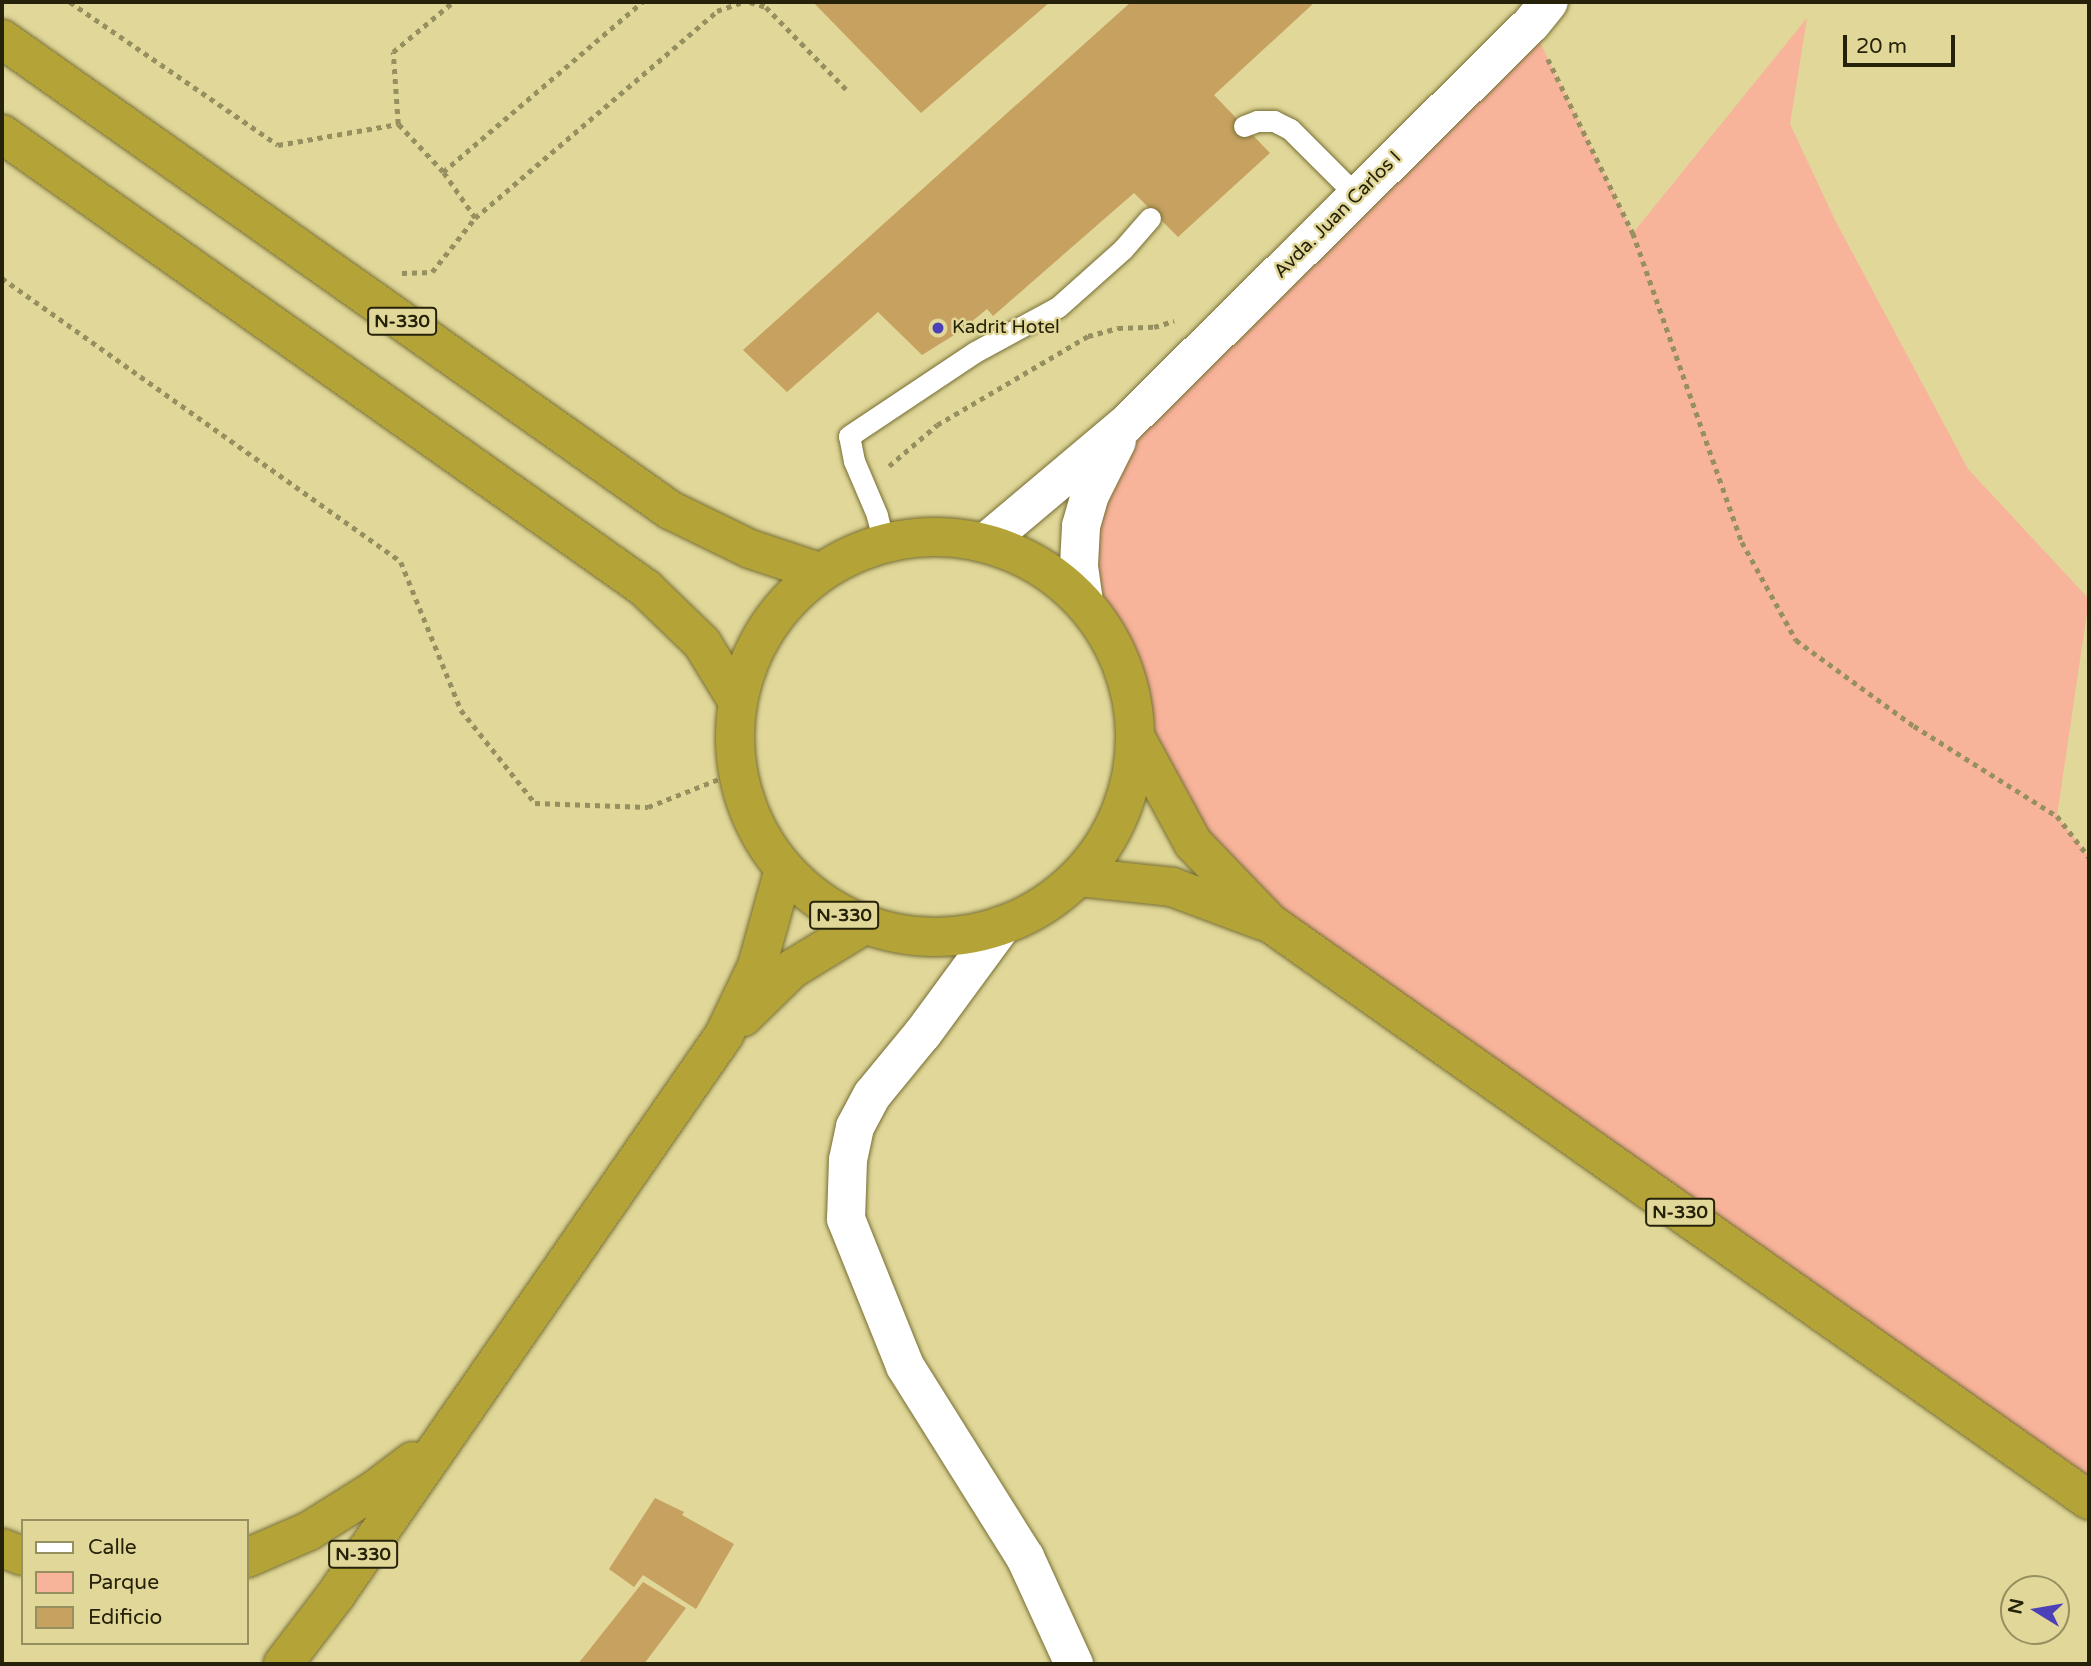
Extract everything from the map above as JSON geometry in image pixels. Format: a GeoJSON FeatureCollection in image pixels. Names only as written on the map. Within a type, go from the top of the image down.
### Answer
{"type":"FeatureCollection","features":[{"type":"Feature","properties":{"kind":"highway","name":"N-330"},"geometry":{"type":"LineString","coordinates":[[2,39],[670,510],[750,549],[819,572]]}},
{"type":"Feature","properties":{"kind":"highway"},"geometry":{"type":"LineString","coordinates":[[2,134],[645,587],[702,643],[738,702]]}},
{"type":"Feature","properties":{"kind":"highway","name":"N-330"},"geometry":{"type":"LineString","coordinates":[[935,535],[986,542],[1039,565],[1084,602],[1112,643],[1130,688],[1136,738],[1129,788],[1110,835],[1079,877],[1043,906],[1000,927],[955,937],[909,937],[863,925],[820,902],[784,869],[754,824],[737,772],[735,737],[738,702],[753,652],[781,608],[819,572],[884,542],[935,535]]}},
{"type":"Feature","properties":{"kind":"highway","name":"N-330"},"geometry":{"type":"LineString","coordinates":[[1136,738],[1193,843],[1270,923],[2089,1500]]}},
{"type":"Feature","properties":{"kind":"highway"},"geometry":{"type":"LineString","coordinates":[[724,1035],[757,966],[784,869]]}},
{"type":"Feature","properties":{"kind":"highway","name":"N-330"},"geometry":{"type":"LineString","coordinates":[[1079,877],[1172,887],[1270,923]]}},
{"type":"Feature","properties":{"kind":"highway"},"geometry":{"type":"LineString","coordinates":[[724,1035],[792,969],[863,925]]}},
{"type":"Feature","properties":{"kind":"highway","name":"N-330"},"geometry":{"type":"LineString","coordinates":[[283,1664],[335,1596],[724,1035]]}},
{"type":"Feature","properties":{"kind":"highway"},"geometry":{"type":"LineString","coordinates":[[248,1558],[309,1531],[376,1489],[440,1441]]}},
{"type":"Feature","properties":{"kind":"highway"},"geometry":{"type":"LineString","coordinates":[[2,1548],[21,1555]]}},
{"type":"Feature","properties":{"kind":"street","name":"Avda. Juan Carlos I"},"geometry":{"type":"LineString","coordinates":[[986,542],[1125,425],[1540,13]]}},
{"type":"Feature","properties":{"kind":"street","name":"Avda. Juan Carlos I"},"geometry":{"type":"LineString","coordinates":[[1084,602],[1079,565],[1081,526],[1090,495],[1125,425]]}},
{"type":"Feature","properties":{"kind":"street"},"geometry":{"type":"LineString","coordinates":[[1000,927],[923,1033],[872,1095],[855,1126],[848,1160],[846,1219],[905,1366],[1025,1557],[1074,1664]]}},
{"type":"Feature","properties":{"kind":"lane"},"geometry":{"type":"LineString","coordinates":[[1244,126],[1257,121],[1274,121],[1290,129],[1357,196]]}},
{"type":"Feature","properties":{"kind":"lane"},"geometry":{"type":"LineString","coordinates":[[884,542],[854,461],[849,436],[975,352],[1058,307],[1115,257],[1150,218]]}},
{"type":"Feature","properties":{"kind":"path"},"geometry":{"type":"LineString","coordinates":[[71,2],[278,145],[398,124]]}},
{"type":"Feature","properties":{"kind":"path"},"geometry":{"type":"LineString","coordinates":[[453,2],[393,52],[398,124],[443,172],[475,218]]}},
{"type":"Feature","properties":{"kind":"path"},"geometry":{"type":"LineString","coordinates":[[443,172],[642,2]]}},
{"type":"Feature","properties":{"kind":"path"},"geometry":{"type":"LineString","coordinates":[[336,275],[432,272],[475,218],[717,11],[743,2]]}},
{"type":"Feature","properties":{"kind":"path"},"geometry":{"type":"LineString","coordinates":[[750,2],[766,7],[847,90]]}},
{"type":"Feature","properties":{"kind":"path"},"geometry":{"type":"LineString","coordinates":[[1540,13],[1633,233],[1742,542],[1796,640],[1914,726],[2057,816],[2089,858]]}},
{"type":"Feature","properties":{"kind":"path"},"geometry":{"type":"LineString","coordinates":[[2,278],[401,562],[461,710],[535,803],[648,807],[737,772]]}},
{"type":"Feature","properties":{"kind":"path"},"geometry":{"type":"LineString","coordinates":[[867,491],[887,468],[937,425],[1062,350],[1101,332],[1154,327],[1177,320]]}},
{"type":"Feature","properties":{"kind":"green space"},"geometry":{"type":"Polygon","coordinates":[[[1807,18],[1790,124],[1835,220],[1968,469],[2089,599],[2057,816],[2089,857],[2089,1500],[1270,923],[1136,738],[1134,683],[1084,602],[1079,565],[1125,425],[1531,24],[1633,233],[1807,18]]]}},
{"type":"Feature","properties":{"kind":"building"},"geometry":{"type":"Polygon","coordinates":[[[813,2],[1050,2],[921,113],[813,2]]]}},
{"type":"Feature","properties":{"kind":"building"},"geometry":{"type":"Polygon","coordinates":[[[1131,2],[1315,2],[1214,95],[1270,153],[1178,237],[1134,193],[993,316],[987,309],[959,332],[922,355],[878,312],[787,392],[743,350],[1131,2]]]}},
{"type":"Feature","properties":{"kind":"building"},"geometry":{"type":"Polygon","coordinates":[[[655,1498],[684,1512],[682,1515],[734,1544],[696,1609],[643,1575],[634,1587],[609,1569],[655,1498]]]}},
{"type":"Feature","properties":{"kind":"building"},"geometry":{"type":"Polygon","coordinates":[[[643,1582],[686,1608],[644,1664],[578,1664],[643,1582]]]}},
{"type":"Feature","properties":{"kind":"place","name":"Kadrit Hotel"},"geometry":{"type":"Point","coordinates":[938,328]}}]}
